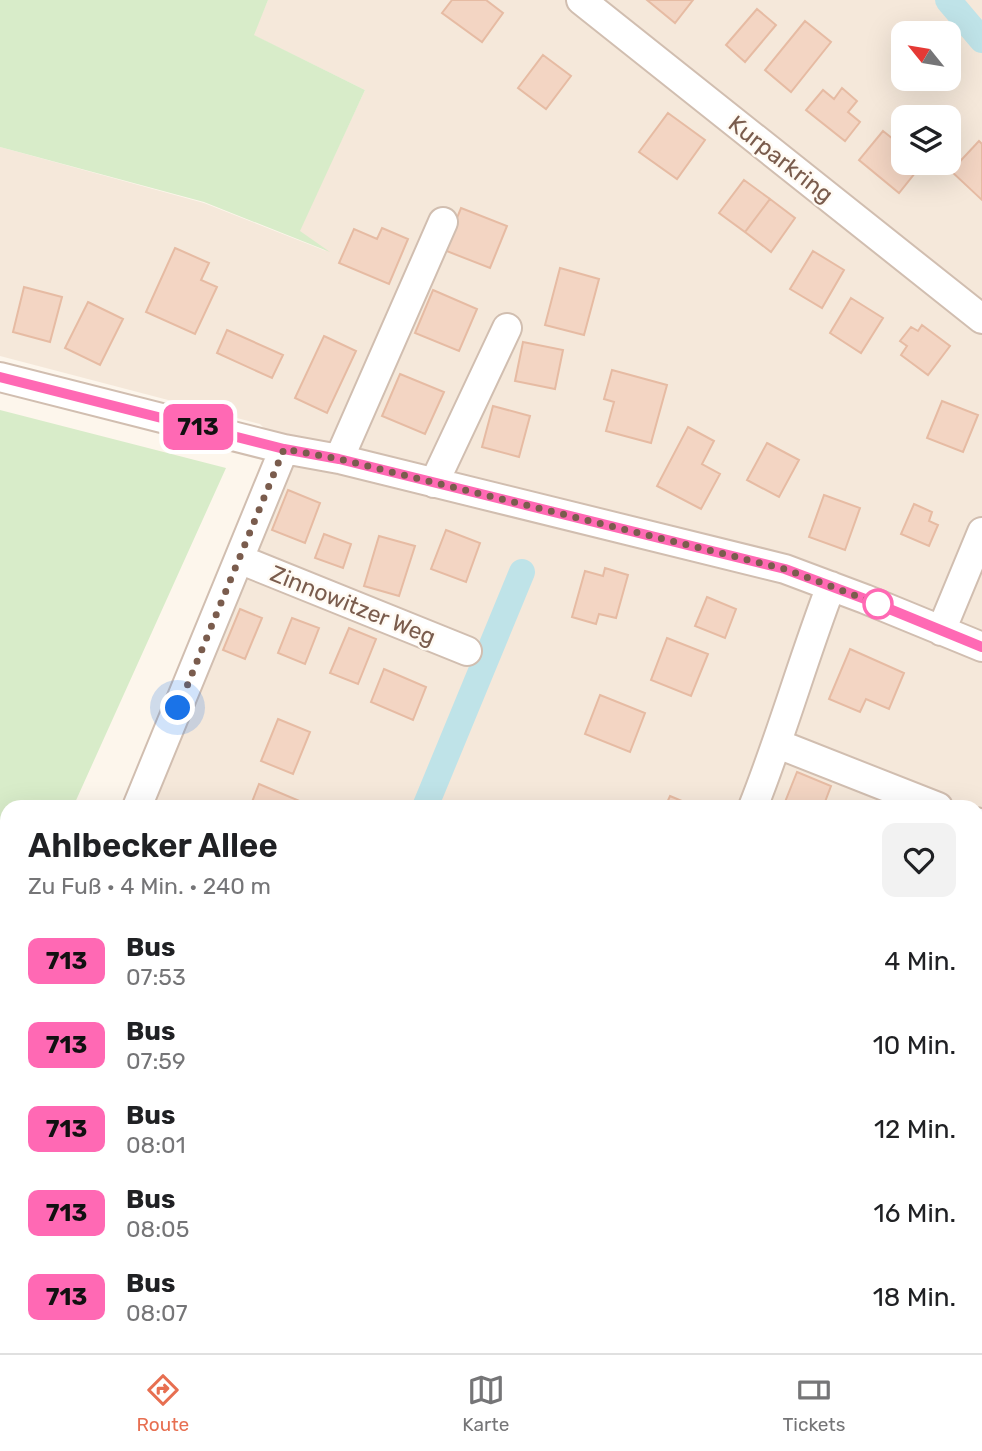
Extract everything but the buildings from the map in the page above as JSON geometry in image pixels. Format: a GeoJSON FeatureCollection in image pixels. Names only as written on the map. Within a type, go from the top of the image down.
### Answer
{"type":"FeatureCollection","features":[{"type":"Feature","properties":{"kind":"street","name":"Kurparkring"},"geometry":{"type":"LineString","coordinates":[[581,0],[982,319]]}},
{"type":"Feature","properties":{"kind":"street"},"geometry":{"type":"LineString","coordinates":[[339,459],[443,222]]}},
{"type":"Feature","properties":{"kind":"street"},"geometry":{"type":"LineString","coordinates":[[434,483],[507,328]]}},
{"type":"Feature","properties":{"kind":"street"},"geometry":{"type":"LineString","coordinates":[[0,377],[284,449],[339,459],[785,569],[982,648]]}},
{"type":"Feature","properties":{"kind":"street"},"geometry":{"type":"LineString","coordinates":[[140,800],[284,449]]}},
{"type":"Feature","properties":{"kind":"street"},"geometry":{"type":"LineString","coordinates":[[941,631],[982,532]]}},
{"type":"Feature","properties":{"kind":"street","name":"Zinnowitzer Weg"},"geometry":{"type":"LineString","coordinates":[[239,559],[467,651]]}},
{"type":"Feature","properties":{"kind":"street"},"geometry":{"type":"LineString","coordinates":[[756,800],[778,744],[810,640],[831,586]]}},
{"type":"Feature","properties":{"kind":"street"},"geometry":{"type":"LineString","coordinates":[[778,744],[920,800]]}},
{"type":"Feature","properties":{"kind":"shaded area"},"geometry":{"type":"Polygon","coordinates":[[[268,0],[982,0],[982,800],[140,800],[284,449],[260,424],[0,356],[0,147],[204,203],[326,251],[299,231],[365,90],[253,35],[268,0]]]}},
{"type":"Feature","properties":{"kind":"green space"},"geometry":{"type":"Polygon","coordinates":[[[0,0],[268,0],[254,35],[365,90],[300,231],[330,252],[204,202],[0,147],[0,0]]]}},
{"type":"Feature","properties":{"kind":"green space"},"geometry":{"type":"Polygon","coordinates":[[[0,410],[226,468],[76,800],[0,800],[0,410]]]}},
{"type":"Feature","properties":{"kind":"waterway"},"geometry":{"type":"LineString","coordinates":[[948,0],[982,40]]}},
{"type":"Feature","properties":{"kind":"waterway"},"geometry":{"type":"LineString","coordinates":[[428,800],[522,572]]}},
{"type":"Feature","properties":{"kind":"bus line","name":"713"},"geometry":{"type":"LineString","coordinates":[[0,377],[284,449],[339,459],[785,569],[982,647]]}},
{"type":"Feature","properties":{"kind":"route"},"geometry":{"type":"LineString","coordinates":[[178,708],[284,449],[339,459],[785,569],[878,604]]}}]}
